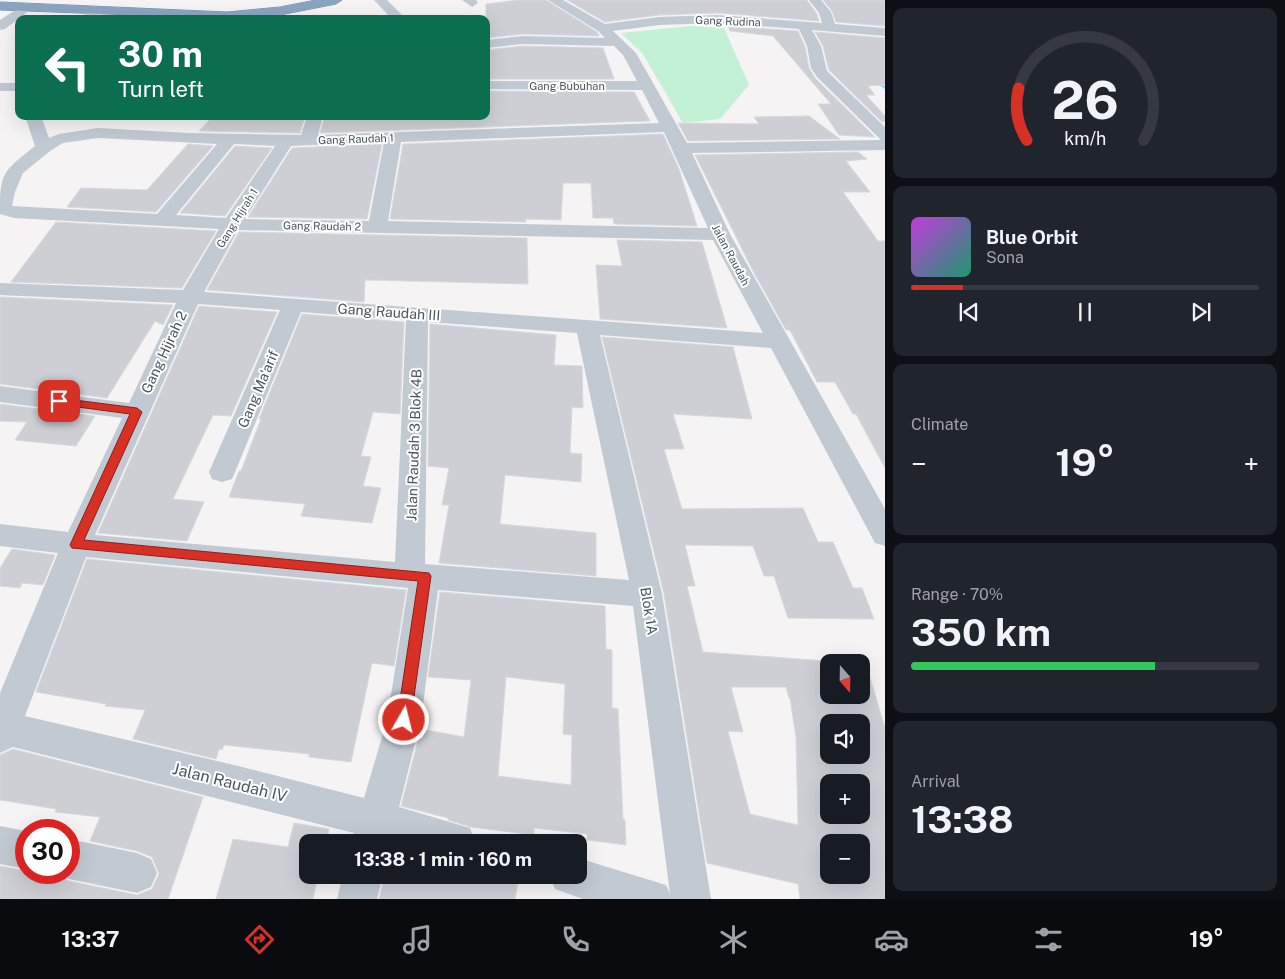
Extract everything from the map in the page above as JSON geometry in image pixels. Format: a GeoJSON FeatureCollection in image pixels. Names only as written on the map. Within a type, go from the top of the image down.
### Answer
{"type":"FeatureCollection","features":[{"type":"Feature","properties":{"kind":"highway"},"geometry":{"type":"LineString","coordinates":[[50,0],[170,13]]}},
{"type":"Feature","properties":{"kind":"highway"},"geometry":{"type":"LineString","coordinates":[[0,6],[26,7],[91,15],[196,11],[285,0]]}},
{"type":"Feature","properties":{"kind":"highway"},"geometry":{"type":"LineString","coordinates":[[276,15],[336,0]]}},
{"type":"Feature","properties":{"kind":"highway"},"geometry":{"type":"LineString","coordinates":[[196,11],[221,15]]}},
{"type":"Feature","properties":{"kind":"street"},"geometry":{"type":"LineString","coordinates":[[380,0],[396,15]]}},
{"type":"Feature","properties":{"kind":"street","name":"Jalan Raudah"},"geometry":{"type":"LineString","coordinates":[[554,0],[603,28],[629,53],[671,128],[720,234],[885,535]]}},
{"type":"Feature","properties":{"kind":"street"},"geometry":{"type":"LineString","coordinates":[[815,0],[825,12],[829,27]]}},
{"type":"Feature","properties":{"kind":"street"},"geometry":{"type":"LineString","coordinates":[[15,15],[26,7]]}},
{"type":"Feature","properties":{"kind":"street"},"geometry":{"type":"LineString","coordinates":[[0,26],[15,15]]}},
{"type":"Feature","properties":{"kind":"street","name":"Gang Rudina"},"geometry":{"type":"LineString","coordinates":[[603,28],[700,18],[882,32]]}},
{"type":"Feature","properties":{"kind":"street"},"geometry":{"type":"LineString","coordinates":[[802,25],[814,46],[818,68],[822,74],[885,136]]}},
{"type":"Feature","properties":{"kind":"street"},"geometry":{"type":"LineString","coordinates":[[490,44],[522,40],[618,42]]}},
{"type":"Feature","properties":{"kind":"street","name":"Gang Bubuhan"},"geometry":{"type":"LineString","coordinates":[[490,86],[648,86]]}},
{"type":"Feature","properties":{"kind":"street"},"geometry":{"type":"LineString","coordinates":[[0,87],[15,87]]}},
{"type":"Feature","properties":{"kind":"street"},"geometry":{"type":"LineString","coordinates":[[34,120],[44,147]]}},
{"type":"Feature","properties":{"kind":"street"},"geometry":{"type":"LineString","coordinates":[[98,133],[103,120]]}},
{"type":"Feature","properties":{"kind":"street"},"geometry":{"type":"LineString","coordinates":[[308,140],[314,120]]}},
{"type":"Feature","properties":{"kind":"street"},"geometry":{"type":"LineString","coordinates":[[448,135],[451,120]]}},
{"type":"Feature","properties":{"kind":"street"},"geometry":{"type":"LineString","coordinates":[[168,137],[186,123]]}},
{"type":"Feature","properties":{"kind":"street","name":"Gang Raudah 1"},"geometry":{"type":"LineString","coordinates":[[44,147],[66,137],[121,132],[168,137],[308,140],[671,128]]}},
{"type":"Feature","properties":{"kind":"street"},"geometry":{"type":"LineString","coordinates":[[378,227],[393,138]]}},
{"type":"Feature","properties":{"kind":"street"},"geometry":{"type":"LineString","coordinates":[[163,219],[230,139]]}},
{"type":"Feature","properties":{"kind":"street","name":"Gang Hijrah 1"},"geometry":{"type":"LineString","coordinates":[[190,297],[232,224],[286,140]]}},
{"type":"Feature","properties":{"kind":"street"},"geometry":{"type":"LineString","coordinates":[[681,148],[885,145]]}},
{"type":"Feature","properties":{"kind":"street","name":"Gang Raudah 2"},"geometry":{"type":"LineString","coordinates":[[44,147],[15,171],[6,192],[3,206],[5,210],[232,224],[720,234]]}},
{"type":"Feature","properties":{"kind":"street","name":"Gang Raudah III"},"geometry":{"type":"LineString","coordinates":[[0,289],[190,297],[777,341]]}},
{"type":"Feature","properties":{"kind":"street","name":"Gang Hijrah 2"},"geometry":{"type":"LineString","coordinates":[[2,732],[76,545],[190,297]]}},
{"type":"Feature","properties":{"kind":"street","name":"Gang Ma'arif"},"geometry":{"type":"LineString","coordinates":[[222,472],[293,305]]}},
{"type":"Feature","properties":{"kind":"street","name":"Jalan Raudah 3 Blok 4B"},"geometry":{"type":"LineString","coordinates":[[373,831],[404,720],[417,576],[418,314]]}},
{"type":"Feature","properties":{"kind":"street","name":"Blok 1A"},"geometry":{"type":"LineString","coordinates":[[587,328],[647,594],[691,899]]}},
{"type":"Feature","properties":{"kind":"street"},"geometry":{"type":"LineString","coordinates":[[0,394],[137,412]]}},
{"type":"Feature","properties":{"kind":"street"},"geometry":{"type":"LineString","coordinates":[[0,535],[76,545],[417,576],[647,594]]}},
{"type":"Feature","properties":{"kind":"street","name":"Jalan Raudah IV"},"geometry":{"type":"LineString","coordinates":[[2,732],[158,764],[373,831],[396,834]]}},
{"type":"Feature","properties":{"kind":"street"},"geometry":{"type":"LineString","coordinates":[[0,845],[15,848]]}},
{"type":"Feature","properties":{"kind":"street"},"geometry":{"type":"LineString","coordinates":[[80,861],[137,873]]}},
{"type":"Feature","properties":{"kind":"street"},"geometry":{"type":"LineString","coordinates":[[587,880],[652,899]]}},
{"type":"Feature","properties":{"kind":"street"},"geometry":{"type":"LineString","coordinates":[[357,899],[361,884]]}},
{"type":"Feature","properties":{"kind":"green space"},"geometry":{"type":"Polygon","coordinates":[[[691,26],[724,28],[749,85],[720,119],[683,123],[643,54],[621,33],[691,26]]]}},
{"type":"Feature","properties":{"kind":"building"},"geometry":{"type":"Polygon","coordinates":[[[519,0],[546,0],[597,32],[599,36],[523,34],[490,38],[490,15],[486,15],[486,4],[519,0]]]}},
{"type":"Feature","properties":{"kind":"building"},"geometry":{"type":"Polygon","coordinates":[[[567,0],[807,0],[817,14],[819,21],[717,13],[659,15],[605,22],[567,0]]]}},
{"type":"Feature","properties":{"kind":"building"},"geometry":{"type":"Polygon","coordinates":[[[823,0],[885,0],[885,26],[836,22],[832,11],[823,0]]]}},
{"type":"Feature","properties":{"kind":"building"},"geometry":{"type":"Polygon","coordinates":[[[728,26],[798,31],[805,47],[809,68],[815,78],[875,137],[839,135],[818,104],[831,104],[773,36],[730,31],[728,26]]]}},
{"type":"Feature","properties":{"kind":"building"},"geometry":{"type":"Polygon","coordinates":[[[815,32],[885,38],[885,85],[868,86],[875,95],[866,95],[885,116],[885,121],[882,122],[829,70],[823,46],[815,32]]]}},
{"type":"Feature","properties":{"kind":"building"},"geometry":{"type":"Polygon","coordinates":[[[523,46],[603,48],[614,79],[490,79],[490,50],[523,46]]]}},
{"type":"Feature","properties":{"kind":"building"},"geometry":{"type":"Polygon","coordinates":[[[490,91],[634,92],[650,121],[320,133],[324,120],[490,120],[490,91]]]}},
{"type":"Feature","properties":{"kind":"building"},"geometry":{"type":"Polygon","coordinates":[[[809,116],[840,139],[688,141],[678,123],[759,124],[754,117],[809,116]]]}},
{"type":"Feature","properties":{"kind":"building"},"geometry":{"type":"Polygon","coordinates":[[[209,120],[304,120],[300,133],[199,131],[209,120]]]}},
{"type":"Feature","properties":{"kind":"building"},"geometry":{"type":"Polygon","coordinates":[[[663,134],[679,169],[697,226],[614,224],[613,218],[593,218],[591,183],[563,183],[561,220],[526,219],[526,222],[390,219],[403,144],[663,134]]]}},
{"type":"Feature","properties":{"kind":"building"},"geometry":{"type":"Polygon","coordinates":[[[188,144],[213,146],[156,212],[67,207],[81,188],[147,190],[188,144]]]}},
{"type":"Feature","properties":{"kind":"building"},"geometry":{"type":"Polygon","coordinates":[[[382,144],[367,219],[248,217],[292,148],[382,144]]]}},
{"type":"Feature","properties":{"kind":"building"},"geometry":{"type":"Polygon","coordinates":[[[235,146],[272,148],[225,216],[180,213],[235,146]]]}},
{"type":"Feature","properties":{"kind":"building"},"geometry":{"type":"Polygon","coordinates":[[[858,152],[867,159],[846,161],[870,192],[843,192],[878,241],[885,241],[885,468],[856,414],[853,414],[835,382],[817,382],[790,330],[786,330],[753,271],[695,155],[858,152]]]}},
{"type":"Feature","properties":{"kind":"building"},"geometry":{"type":"Polygon","coordinates":[[[56,222],[216,231],[182,288],[11,282],[56,222]]]}},
{"type":"Feature","properties":{"kind":"building"},"geometry":{"type":"Polygon","coordinates":[[[239,232],[527,238],[528,284],[365,280],[364,302],[207,290],[239,232]]]}},
{"type":"Feature","properties":{"kind":"building"},"geometry":{"type":"Polygon","coordinates":[[[617,240],[702,242],[727,328],[600,319],[596,265],[622,266],[617,240]]]}},
{"type":"Feature","properties":{"kind":"building"},"geometry":{"type":"Polygon","coordinates":[[[0,297],[173,305],[163,325],[155,321],[107,398],[0,384],[0,297]]]}},
{"type":"Feature","properties":{"kind":"building"},"geometry":{"type":"Polygon","coordinates":[[[199,306],[277,312],[231,416],[213,415],[173,499],[204,502],[187,541],[98,533],[199,306]]]}},
{"type":"Feature","properties":{"kind":"building"},"geometry":{"type":"Polygon","coordinates":[[[302,314],[404,322],[400,414],[373,412],[361,456],[371,457],[363,486],[381,488],[372,523],[301,516],[305,504],[229,497],[239,471],[241,471],[261,419],[259,419],[302,314]]]}},
{"type":"Feature","properties":{"kind":"building"},"geometry":{"type":"Polygon","coordinates":[[[430,324],[556,335],[554,365],[582,366],[583,408],[572,407],[570,453],[582,454],[581,482],[505,475],[500,524],[596,533],[596,576],[439,563],[449,505],[442,505],[449,468],[428,466],[430,324]]]}},
{"type":"Feature","properties":{"kind":"building"},"geometry":{"type":"Polygon","coordinates":[[[602,337],[733,347],[752,419],[673,414],[684,449],[664,449],[682,509],[803,508],[818,542],[833,542],[853,588],[862,588],[874,619],[788,618],[774,576],[764,576],[753,546],[685,545],[695,586],[687,586],[703,652],[820,660],[820,704],[870,704],[870,677],[885,728],[885,899],[800,899],[798,884],[707,863],[664,594],[602,337]],[[731,687],[743,732],[728,731],[750,814],[798,825],[796,737],[790,698],[786,687],[731,687]]]}},
{"type":"Feature","properties":{"kind":"building"},"geometry":{"type":"Polygon","coordinates":[[[0,404],[95,416],[76,446],[15,440],[27,422],[0,421],[0,404]]]}},
{"type":"Feature","properties":{"kind":"building"},"geometry":{"type":"Polygon","coordinates":[[[12,549],[55,555],[43,585],[22,583],[20,588],[0,586],[0,568],[12,549]]]}},
{"type":"Feature","properties":{"kind":"building"},"geometry":{"type":"Polygon","coordinates":[[[87,559],[406,590],[394,666],[372,663],[351,762],[309,757],[309,754],[224,745],[222,750],[219,749],[216,759],[133,739],[145,710],[105,706],[106,704],[36,692],[87,559]]]}},
{"type":"Feature","properties":{"kind":"building"},"geometry":{"type":"Polygon","coordinates":[[[440,592],[605,606],[606,649],[612,650],[612,708],[618,709],[626,845],[587,840],[587,834],[534,828],[534,834],[526,834],[471,827],[448,820],[448,818],[401,806],[421,729],[464,737],[471,680],[428,677],[440,592]],[[506,677],[498,776],[571,785],[572,735],[563,734],[565,684],[506,677]]]}},
{"type":"Feature","properties":{"kind":"building"},"geometry":{"type":"Polygon","coordinates":[[[13,749],[203,797],[168,899],[0,899],[0,866],[15,869],[15,884],[80,883],[137,895],[152,889],[159,874],[152,857],[137,851],[90,841],[100,817],[55,812],[56,809],[0,800],[0,755],[13,749]]]}},
{"type":"Feature","properties":{"kind":"building"},"geometry":{"type":"Polygon","coordinates":[[[294,823],[329,829],[328,834],[299,834],[299,884],[316,884],[313,899],[216,899],[233,839],[288,847],[294,823]]]}},
{"type":"Feature","properties":{"kind":"building"},"geometry":{"type":"Polygon","coordinates":[[[383,884],[518,884],[515,899],[379,899],[383,884]]]}},
{"type":"Feature","properties":{"kind":"waterway"},"geometry":{"type":"LineString","coordinates":[[871,78],[885,88]]}},
{"type":"Feature","properties":{"kind":"route"},"geometry":{"type":"LineString","coordinates":[[59,401],[137,412],[76,545],[425,576],[404,720]]}}]}
